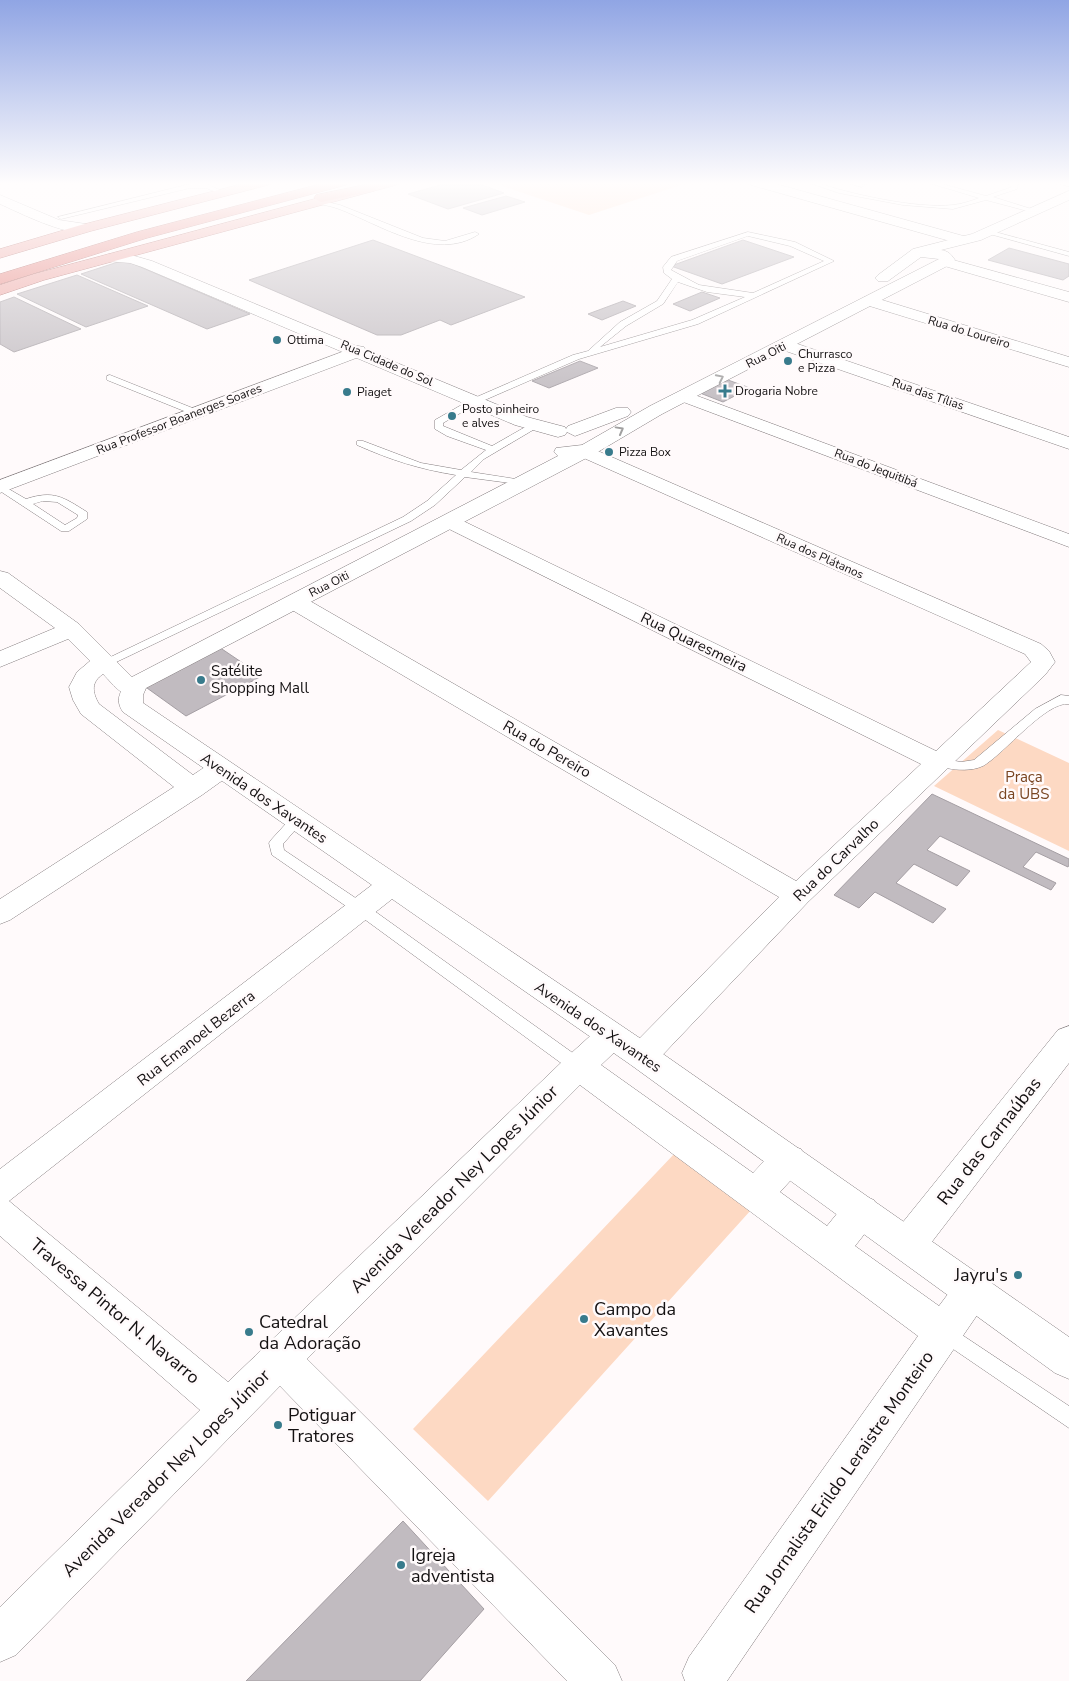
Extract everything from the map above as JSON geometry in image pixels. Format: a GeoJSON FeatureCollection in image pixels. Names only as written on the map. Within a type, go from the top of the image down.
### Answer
{"type":"FeatureCollection","features":[{"type":"Feature","properties":{"kind":"highway"},"geometry":{"type":"LineString","coordinates":[[0,279],[58,260]]}},
{"type":"Feature","properties":{"kind":"highway"},"geometry":{"type":"LineString","coordinates":[[39,277],[65,260]]}},
{"type":"Feature","properties":{"kind":"main road"},"geometry":{"type":"LineString","coordinates":[[0,290],[39,277],[102,260]]}},
{"type":"Feature","properties":{"kind":"street","name":"Rua Cidade do Sol"},"geometry":{"type":"LineString","coordinates":[[136,260],[358,351],[476,401],[556,438],[587,433],[594,438],[586,449]]}},
{"type":"Feature","properties":{"kind":"street","name":"Rua Oiti"},"geometry":{"type":"LineString","coordinates":[[556,438],[615,415],[766,340],[885,277],[908,260]]}},
{"type":"Feature","properties":{"kind":"street"},"geometry":{"type":"LineString","coordinates":[[921,260],[922,263],[944,262],[1069,297]]}},
{"type":"Feature","properties":{"kind":"street","name":"Rua Oiti"},"geometry":{"type":"LineString","coordinates":[[131,693],[138,683],[450,522],[684,396],[947,260]]}},
{"type":"Feature","properties":{"kind":"street","name":"Rua do Loureiro"},"geometry":{"type":"LineString","coordinates":[[869,301],[1069,362]]}},
{"type":"Feature","properties":{"kind":"street","name":"Rua das Tílias"},"geometry":{"type":"LineString","coordinates":[[786,345],[1069,442]]}},
{"type":"Feature","properties":{"kind":"street","name":"Rua Professor Boanerges Soares"},"geometry":{"type":"LineString","coordinates":[[0,487],[358,351]]}},
{"type":"Feature","properties":{"kind":"street","name":"Rua do Jequitibá"},"geometry":{"type":"LineString","coordinates":[[684,396],[1069,541]]}},
{"type":"Feature","properties":{"kind":"street"},"geometry":{"type":"LineString","coordinates":[[528,479],[556,438],[566,453],[586,449]]}},
{"type":"Feature","properties":{"kind":"street","name":"Rua dos Plátanos"},"geometry":{"type":"LineString","coordinates":[[586,449],[1034,650],[1041,656],[1042,662],[1037,670]]}},
{"type":"Feature","properties":{"kind":"street","name":"Rua Quaresmeira"},"geometry":{"type":"LineString","coordinates":[[450,522],[938,762]]}},
{"type":"Feature","properties":{"kind":"street","name":"Avenida dos Xavantes"},"geometry":{"type":"LineString","coordinates":[[0,578],[71,629],[131,693],[129,702],[132,707],[642,1056],[1069,1360]]}},
{"type":"Feature","properties":{"kind":"street","name":"Rua do Pereiro"},"geometry":{"type":"LineString","coordinates":[[295,602],[798,895]]}},
{"type":"Feature","properties":{"kind":"street"},"geometry":{"type":"LineString","coordinates":[[0,660],[71,629]]}},
{"type":"Feature","properties":{"kind":"street"},"geometry":{"type":"LineString","coordinates":[[104,663],[88,673],[81,681],[81,696],[85,702],[90,709],[192,789]]}},
{"type":"Feature","properties":{"kind":"street","name":"Rua do Carvalho"},"geometry":{"type":"LineString","coordinates":[[642,1056],[798,895],[1037,670]]}},
{"type":"Feature","properties":{"kind":"street"},"geometry":{"type":"LineString","coordinates":[[0,913],[221,769]]}},
{"type":"Feature","properties":{"kind":"street","name":"Rua Emanoel Bezerra"},"geometry":{"type":"LineString","coordinates":[[0,1189],[391,885]]}},
{"type":"Feature","properties":{"kind":"street","name":"Avenida Vereador Ney Lopes Júnior"},"geometry":{"type":"LineString","coordinates":[[0,1639],[229,1409],[578,1066],[611,1036]]}},
{"type":"Feature","properties":{"kind":"street","name":"Rua das Carnaúbas"},"geometry":{"type":"LineString","coordinates":[[908,1244],[1069,1039]]}},
{"type":"Feature","properties":{"kind":"street"},"geometry":{"type":"LineString","coordinates":[[578,1066],[944,1332]]}},
{"type":"Feature","properties":{"kind":"street"},"geometry":{"type":"LineString","coordinates":[[756,1194],[789,1159]]}},
{"type":"Feature","properties":{"kind":"street"},"geometry":{"type":"LineString","coordinates":[[830,1250],[861,1211]]}},
{"type":"Feature","properties":{"kind":"street","name":"Travessa Pintor N. Navarro"},"geometry":{"type":"LineString","coordinates":[[0,1214],[229,1409]]}},
{"type":"Feature","properties":{"kind":"street","name":"Rua Jornalista Erildo Leraistre Monteiro"},"geometry":{"type":"LineString","coordinates":[[705,1673],[972,1290]]}},
{"type":"Feature","properties":{"kind":"street"},"geometry":{"type":"LineString","coordinates":[[280,1359],[599,1681]]}},
{"type":"Feature","properties":{"kind":"lane"},"geometry":{"type":"LineString","coordinates":[[672,260],[668,263],[667,271],[676,279],[714,290],[752,295]]}},
{"type":"Feature","properties":{"kind":"lane"},"geometry":{"type":"LineString","coordinates":[[494,450],[438,428],[438,422],[476,401],[590,352],[694,322],[829,260]]}},
{"type":"Feature","properties":{"kind":"lane"},"geometry":{"type":"LineString","coordinates":[[590,352],[624,324],[652,310],[668,295],[676,279]]}},
{"type":"Feature","properties":{"kind":"lane"},"geometry":{"type":"LineString","coordinates":[[110,378],[197,413]]}},
{"type":"Feature","properties":{"kind":"lane"},"geometry":{"type":"LineString","coordinates":[[104,663],[407,519],[431,503],[482,457],[494,450],[526,424]]}},
{"type":"Feature","properties":{"kind":"lane"},"geometry":{"type":"LineString","coordinates":[[360,443],[397,460],[462,475],[528,479]]}},
{"type":"Feature","properties":{"kind":"lane"},"geometry":{"type":"LineString","coordinates":[[0,487],[24,503],[65,529],[82,519],[83,514],[53,496],[46,495],[24,503]]}},
{"type":"Feature","properties":{"kind":"lane"},"geometry":{"type":"LineString","coordinates":[[378,534],[398,549]]}},
{"type":"Feature","properties":{"kind":"lane"},"geometry":{"type":"LineString","coordinates":[[938,762],[961,766],[978,763],[1040,712],[1065,700],[1069,688]]}},
{"type":"Feature","properties":{"kind":"lane"},"geometry":{"type":"LineString","coordinates":[[296,820],[276,844],[278,852],[361,909],[578,1066]]}},
{"type":"Feature","properties":{"kind":"lane"},"geometry":{"type":"LineString","coordinates":[[944,1332],[1069,1418]]}},
{"type":"Feature","properties":{"kind":"green space","name":"Praça da UBS"},"geometry":{"type":"Polygon","coordinates":[[[998,730],[1069,763],[1069,851],[934,786],[998,730]]]}},
{"type":"Feature","properties":{"kind":"green space","name":"Campo da Xavantes"},"geometry":{"type":"Polygon","coordinates":[[[675,1153],[751,1210],[488,1501],[413,1429],[675,1153]]]}},
{"type":"Feature","properties":{"kind":"building"},"geometry":{"type":"Polygon","coordinates":[[[125,260],[250,314],[207,329],[81,274],[125,260]]]}},
{"type":"Feature","properties":{"kind":"building"},"geometry":{"type":"Polygon","coordinates":[[[310,260],[428,260],[525,297],[451,325],[440,320],[401,335],[377,335],[249,280],[310,260]]]}},
{"type":"Feature","properties":{"kind":"building"},"geometry":{"type":"Polygon","coordinates":[[[686,260],[785,260],[722,284],[671,266],[686,260]]]}},
{"type":"Feature","properties":{"kind":"building"},"geometry":{"type":"Polygon","coordinates":[[[990,260],[1056,260],[1069,264],[1069,276],[1063,280],[990,260]]]}},
{"type":"Feature","properties":{"kind":"building"},"geometry":{"type":"Polygon","coordinates":[[[77,275],[148,306],[86,327],[17,294],[77,275]]]}},
{"type":"Feature","properties":{"kind":"building"},"geometry":{"type":"Polygon","coordinates":[[[702,292],[720,298],[690,311],[673,304],[702,292]]]}},
{"type":"Feature","properties":{"kind":"building"},"geometry":{"type":"Polygon","coordinates":[[[14,297],[81,329],[14,352],[0,344],[0,302],[14,297]]]}},
{"type":"Feature","properties":{"kind":"building"},"geometry":{"type":"Polygon","coordinates":[[[623,301],[636,306],[602,320],[588,314],[623,301]]]}},
{"type":"Feature","properties":{"kind":"building"},"geometry":{"type":"Polygon","coordinates":[[[580,361],[598,368],[549,388],[532,381],[580,361]]]}},
{"type":"Feature","properties":{"kind":"building","name":"Drogaria Nobre"},"geometry":{"type":"Polygon","coordinates":[[[728,380],[750,388],[723,402],[700,393],[728,380]]]}},
{"type":"Feature","properties":{"kind":"building","name":"Satélite Shopping Mall"},"geometry":{"type":"Polygon","coordinates":[[[216,645],[262,676],[186,716],[140,683],[216,645]]]}},
{"type":"Feature","properties":{"kind":"building"},"geometry":{"type":"Polygon","coordinates":[[[932,794],[1069,859],[1068,867],[1036,852],[1023,867],[1056,883],[1051,890],[940,836],[927,850],[970,871],[957,886],[914,864],[896,883],[946,909],[933,923],[875,892],[859,908],[834,895],[932,794]]]}},
{"type":"Feature","properties":{"kind":"building","name":"Igreja adventista"},"geometry":{"type":"Polygon","coordinates":[[[403,1521],[484,1609],[420,1681],[246,1681],[403,1521]]]}},
{"type":"Feature","properties":{"kind":"place","name":"Ottima"},"geometry":{"type":"Point","coordinates":[277,340]}},
{"type":"Feature","properties":{"kind":"place","name":"Churrasco e Pizza"},"geometry":{"type":"Point","coordinates":[788,361]}},
{"type":"Feature","properties":{"kind":"place","name":"Drogaria Nobre"},"geometry":{"type":"Point","coordinates":[725,391]}},
{"type":"Feature","properties":{"kind":"place","name":"Piaget"},"geometry":{"type":"Point","coordinates":[347,392]}},
{"type":"Feature","properties":{"kind":"place","name":"Posto pinheiro e alves"},"geometry":{"type":"Point","coordinates":[452,416]}},
{"type":"Feature","properties":{"kind":"place","name":"Pizza Box"},"geometry":{"type":"Point","coordinates":[609,452]}},
{"type":"Feature","properties":{"kind":"place","name":"Satélite Shopping Mall"},"geometry":{"type":"Point","coordinates":[201,680]}},
{"type":"Feature","properties":{"kind":"place","name":"Jayru's"},"geometry":{"type":"Point","coordinates":[1018,1275]}},
{"type":"Feature","properties":{"kind":"place","name":"Campo da Xavantes"},"geometry":{"type":"Point","coordinates":[584,1319]}},
{"type":"Feature","properties":{"kind":"place","name":"Catedral da Adoração"},"geometry":{"type":"Point","coordinates":[249,1332]}},
{"type":"Feature","properties":{"kind":"place","name":"Potiguar Tratores"},"geometry":{"type":"Point","coordinates":[278,1425]}},
{"type":"Feature","properties":{"kind":"place","name":"Igreja adventista"},"geometry":{"type":"Point","coordinates":[401,1565]}}]}
